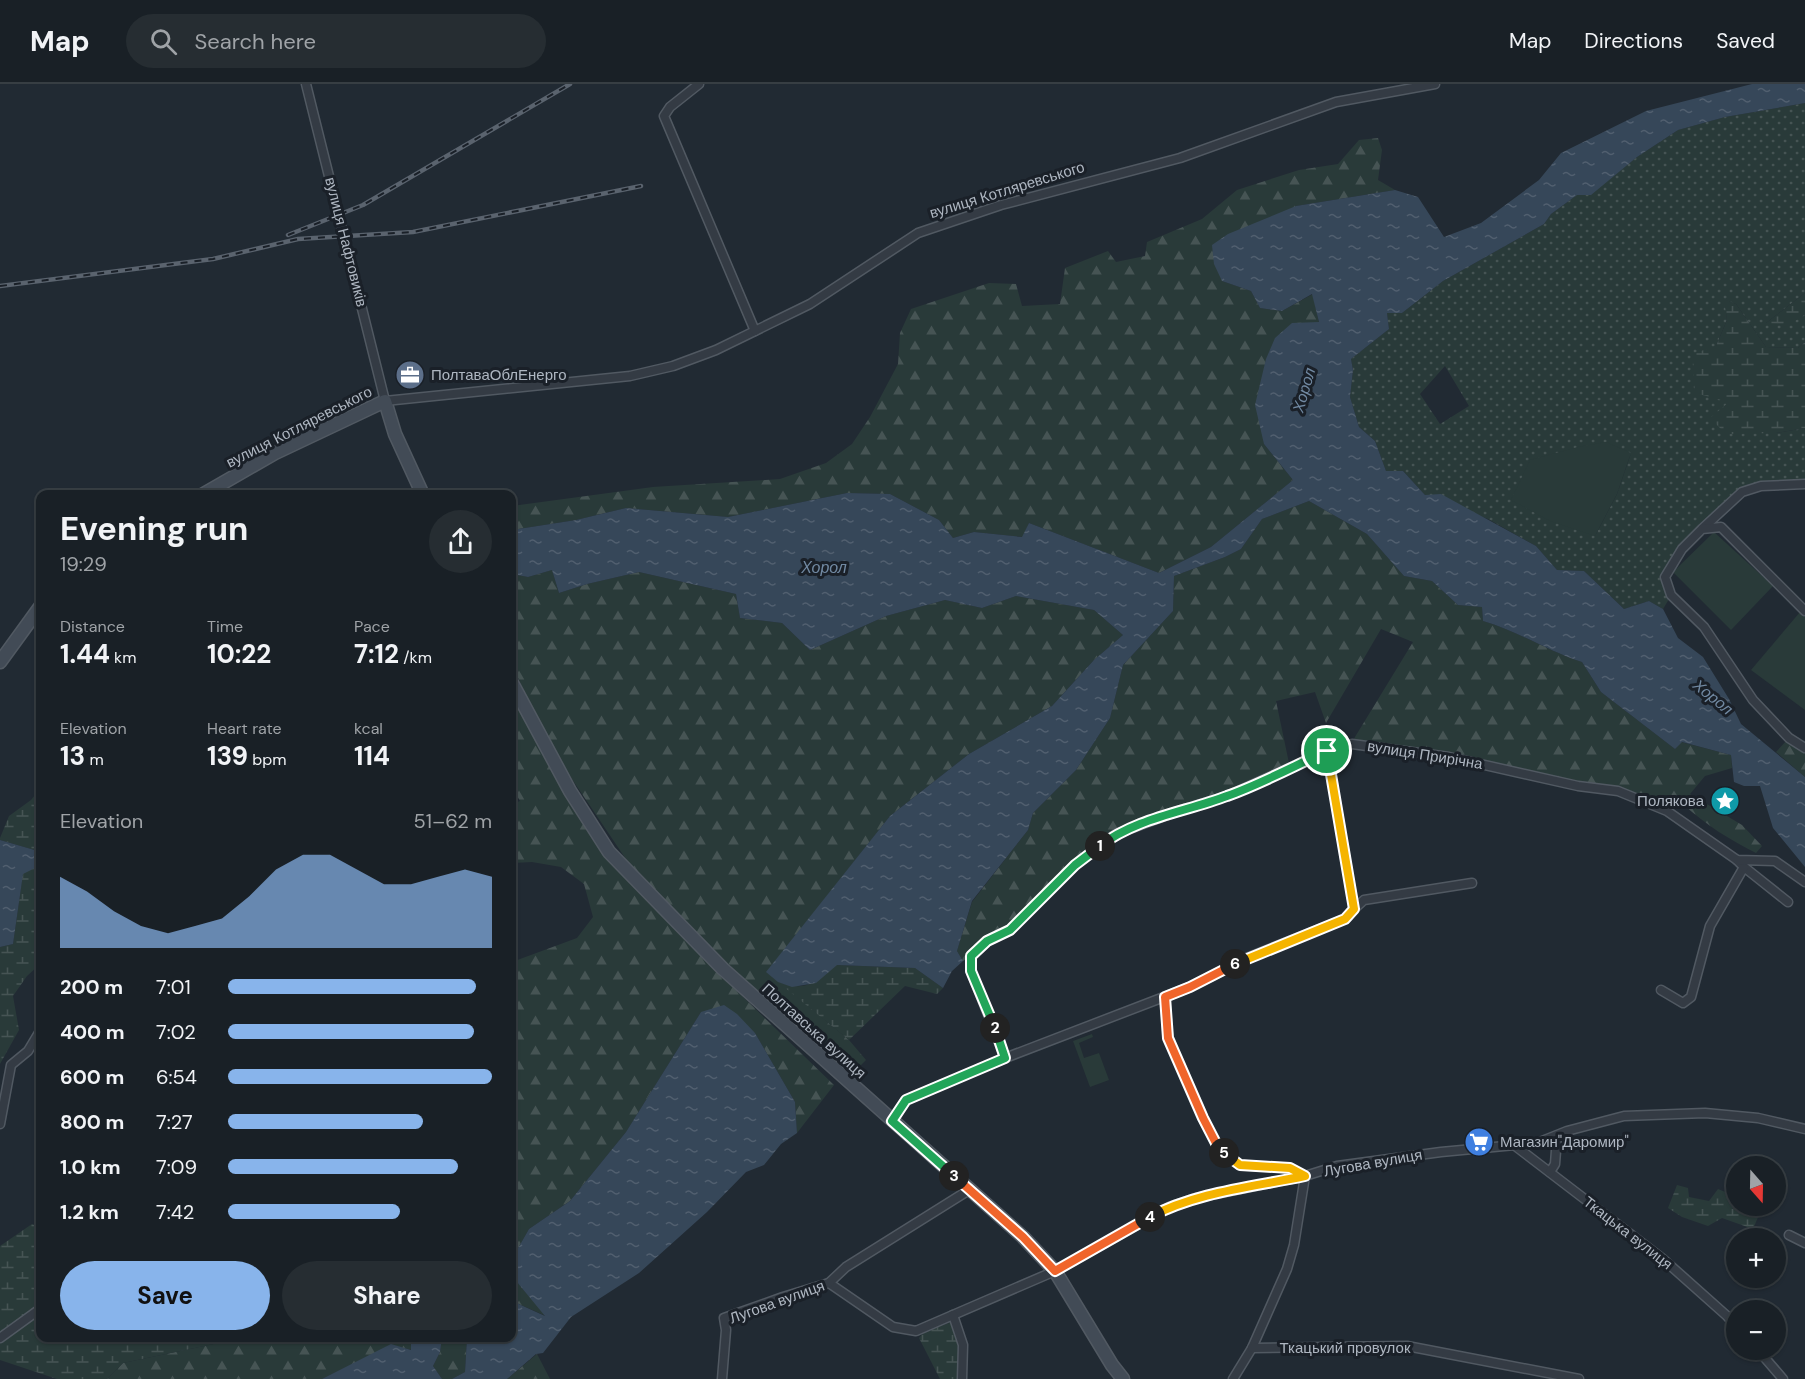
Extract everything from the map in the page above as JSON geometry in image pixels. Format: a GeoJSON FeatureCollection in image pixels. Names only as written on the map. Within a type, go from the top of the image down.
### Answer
{"type":"FeatureCollection","features":[{"type":"Feature","properties":{"kind":"street","name":"вулиця Нафтовиків"},"geometry":{"type":"LineString","coordinates":[[306,84],[385,400]]}},
{"type":"Feature","properties":{"kind":"street"},"geometry":{"type":"LineString","coordinates":[[699,84],[670,107],[664,117],[755,331]]}},
{"type":"Feature","properties":{"kind":"street","name":"вулиця Котляревського"},"geometry":{"type":"LineString","coordinates":[[211,490],[275,453],[385,400],[630,376],[683,362],[716,350],[810,304],[918,233],[1001,205],[1180,158],[1336,102],[1436,84]]}},
{"type":"Feature","properties":{"kind":"street"},"geometry":{"type":"LineString","coordinates":[[385,400],[395,434],[421,490]]}},
{"type":"Feature","properties":{"kind":"street"},"geometry":{"type":"LineString","coordinates":[[1805,484],[1761,486],[1742,492],[1682,549],[1665,577],[1671,595],[1704,627],[1753,700],[1789,738],[1805,748]]}},
{"type":"Feature","properties":{"kind":"street"},"geometry":{"type":"LineString","coordinates":[[1702,529],[1721,527],[1805,611]]}},
{"type":"Feature","properties":{"kind":"street"},"geometry":{"type":"LineString","coordinates":[[0,662],[36,612]]}},
{"type":"Feature","properties":{"kind":"street","name":"Полтавська вулиця"},"geometry":{"type":"LineString","coordinates":[[516,690],[570,791],[609,852],[723,969],[1023,1237],[1055,1271],[1112,1365],[1123,1379]]}},
{"type":"Feature","properties":{"kind":"street","name":"вулиця Прирічна"},"geometry":{"type":"LineString","coordinates":[[1005,1058],[971,971],[971,956],[987,941],[1010,930],[1075,865],[1116,834],[1227,796],[1327,751],[1352,744],[1449,757],[1578,786],[1618,791],[1666,812],[1737,860],[1788,902]]}},
{"type":"Feature","properties":{"kind":"street"},"geometry":{"type":"LineString","coordinates":[[1327,751],[1354,909]]}},
{"type":"Feature","properties":{"kind":"street"},"geometry":{"type":"LineString","coordinates":[[1737,860],[1775,861],[1805,882]]}},
{"type":"Feature","properties":{"kind":"street"},"geometry":{"type":"LineString","coordinates":[[1660,990],[1683,1002],[1691,997],[1710,926],[1744,867]]}},
{"type":"Feature","properties":{"kind":"street"},"geometry":{"type":"LineString","coordinates":[[892,1121],[906,1100],[1005,1058],[1190,987],[1249,957],[1345,919],[1364,900],[1472,883]]}},
{"type":"Feature","properties":{"kind":"street"},"geometry":{"type":"LineString","coordinates":[[1165,997],[1168,1038],[1220,1151],[1240,1165],[1290,1168],[1305,1176],[1294,1245],[1287,1269],[1252,1348],[1233,1379]]}},
{"type":"Feature","properties":{"kind":"street"},"geometry":{"type":"LineString","coordinates":[[0,1124],[11,1065],[28,1051],[36,1038]]}},
{"type":"Feature","properties":{"kind":"street","name":"Лугова вулиця"},"geometry":{"type":"LineString","coordinates":[[722,1379],[726,1330],[724,1318],[829,1283],[893,1326],[916,1331],[1055,1271],[1169,1207],[1196,1198],[1305,1176],[1337,1166],[1441,1152],[1537,1143],[1578,1128],[1624,1116],[1693,1114],[1758,1118],[1805,1129]]}},
{"type":"Feature","properties":{"kind":"street"},"geometry":{"type":"LineString","coordinates":[[1550,1172],[1554,1164],[1557,1137]]}},
{"type":"Feature","properties":{"kind":"street","name":"Ткацька вулиця"},"geometry":{"type":"LineString","coordinates":[[1514,1144],[1663,1259],[1726,1317]]}},
{"type":"Feature","properties":{"kind":"street"},"geometry":{"type":"LineString","coordinates":[[829,1283],[846,1267],[969,1190]]}},
{"type":"Feature","properties":{"kind":"street"},"geometry":{"type":"LineString","coordinates":[[1789,1235],[1805,1243]]}},
{"type":"Feature","properties":{"kind":"street"},"geometry":{"type":"LineString","coordinates":[[0,1338],[36,1312]]}},
{"type":"Feature","properties":{"kind":"street"},"geometry":{"type":"LineString","coordinates":[[953,1316],[963,1346],[962,1379]]}},
{"type":"Feature","properties":{"kind":"street","name":"Ткацький провулок"},"geometry":{"type":"LineString","coordinates":[[1252,1348],[1407,1346],[1579,1379]]}},
{"type":"Feature","properties":{"kind":"street"},"geometry":{"type":"LineString","coordinates":[[1767,1360],[1783,1379]]}},
{"type":"Feature","properties":{"kind":"green space"},"geometry":{"type":"Polygon","coordinates":[[[1805,103],[1805,293],[1766,323],[1801,317],[1805,314],[1805,342],[1798,348],[1766,347],[1736,304],[1725,300],[1727,320],[1716,346],[1729,402],[1776,433],[1805,428],[1805,484],[1742,492],[1702,529],[1665,577],[1669,599],[1663,609],[1649,601],[1624,609],[1584,571],[1557,570],[1536,546],[1488,519],[1425,495],[1403,471],[1386,471],[1375,441],[1359,427],[1350,397],[1353,370],[1351,359],[1389,329],[1387,313],[1402,313],[1443,281],[1544,224],[1551,214],[1577,195],[1591,194],[1637,157],[1678,130],[1725,117],[1805,103]],[[1445,366],[1420,394],[1440,424],[1469,406],[1445,366]],[[1631,453],[1595,536],[1617,494],[1631,453]]]}},
{"type":"Feature","properties":{"kind":"green space"},"geometry":{"type":"Polygon","coordinates":[[[1378,138],[1382,150],[1378,180],[1395,190],[1296,206],[1222,281],[1251,291],[1260,308],[1282,311],[1313,294],[1319,323],[1264,444],[1293,480],[1211,547],[1159,573],[1029,523],[1023,537],[974,532],[953,538],[939,520],[890,494],[847,493],[728,517],[626,508],[576,520],[516,529],[516,505],[653,487],[780,479],[826,463],[852,444],[870,417],[898,364],[900,333],[911,309],[989,283],[1016,284],[1022,306],[1060,304],[1065,268],[1108,251],[1116,262],[1145,256],[1147,242],[1202,219],[1237,190],[1299,170],[1338,164],[1359,140],[1378,138]]]}},
{"type":"Feature","properties":{"kind":"green space"},"geometry":{"type":"Polygon","coordinates":[[[1805,293],[1805,314],[1800,318],[1787,323],[1766,323],[1805,293]]]}},
{"type":"Feature","properties":{"kind":"green space"},"geometry":{"type":"Polygon","coordinates":[[[1724,299],[1736,304],[1766,347],[1798,348],[1805,342],[1805,428],[1776,433],[1726,434],[1710,418],[1729,402],[1695,393],[1692,354],[1716,346],[1727,320],[1724,299]]]}},
{"type":"Feature","properties":{"kind":"green space"},"geometry":{"type":"Polygon","coordinates":[[[1606,442],[1631,453],[1617,494],[1595,536],[1550,521],[1511,500],[1530,460],[1606,442]]]}},
{"type":"Feature","properties":{"kind":"green space"},"geometry":{"type":"Polygon","coordinates":[[[1309,501],[1367,534],[1404,576],[1432,581],[1458,605],[1482,607],[1483,621],[1582,662],[1601,692],[1675,749],[1681,742],[1731,755],[1732,768],[1705,776],[1690,794],[1742,825],[1762,846],[1756,853],[1746,848],[1710,826],[1684,805],[1667,811],[1618,791],[1449,757],[1352,744],[1413,642],[1381,629],[1326,723],[1315,692],[1276,701],[1290,768],[1116,834],[1075,865],[1010,930],[963,961],[957,951],[972,902],[1028,830],[1033,813],[1076,770],[1110,718],[1123,665],[1173,611],[1174,576],[1241,549],[1262,519],[1309,501]]]}},
{"type":"Feature","properties":{"kind":"green space"},"geometry":{"type":"Polygon","coordinates":[[[1714,532],[1773,586],[1731,630],[1673,572],[1714,532]]]}},
{"type":"Feature","properties":{"kind":"green space"},"geometry":{"type":"Polygon","coordinates":[[[552,570],[559,593],[639,572],[736,594],[740,618],[782,623],[810,650],[886,616],[945,600],[982,608],[1016,596],[1094,610],[1123,635],[1094,660],[1052,706],[969,754],[890,816],[767,972],[849,1040],[866,1060],[852,1074],[713,951],[634,871],[551,748],[516,674],[516,575],[528,577],[552,570]]]}},
{"type":"Feature","properties":{"kind":"green space"},"geometry":{"type":"Polygon","coordinates":[[[1800,612],[1805,617],[1805,710],[1751,670],[1800,612]]]}},
{"type":"Feature","properties":{"kind":"green space"},"geometry":{"type":"Polygon","coordinates":[[[516,703],[602,854],[715,970],[834,1085],[797,1133],[795,1102],[755,1033],[701,1012],[626,1132],[570,1201],[529,1229],[516,1252],[516,961],[577,938],[593,917],[584,884],[561,867],[532,862],[516,863],[516,802],[520,801],[516,794],[516,703]]]}},
{"type":"Feature","properties":{"kind":"green space"},"geometry":{"type":"Polygon","coordinates":[[[1789,738],[1805,748],[1805,777],[1776,752],[1789,738]]]}},
{"type":"Feature","properties":{"kind":"green space"},"geometry":{"type":"Polygon","coordinates":[[[36,794],[36,850],[0,840],[9,816],[36,794]]]}},
{"type":"Feature","properties":{"kind":"green space"},"geometry":{"type":"Polygon","coordinates":[[[36,854],[36,968],[13,996],[19,1030],[0,1064],[0,947],[13,944],[23,873],[36,854]]]}},
{"type":"Feature","properties":{"kind":"green space"},"geometry":{"type":"Polygon","coordinates":[[[836,965],[915,968],[943,988],[937,994],[905,986],[849,1040],[778,982],[796,986],[810,984],[836,965]]]}},
{"type":"Feature","properties":{"kind":"green space"},"geometry":{"type":"Polygon","coordinates":[[[1092,1034],[1093,1037],[1079,1043],[1084,1058],[1099,1053],[1109,1080],[1090,1087],[1073,1041],[1092,1034]]]}},
{"type":"Feature","properties":{"kind":"green space"},"geometry":{"type":"Polygon","coordinates":[[[1677,1185],[1688,1188],[1689,1197],[1709,1201],[1718,1189],[1726,1192],[1726,1216],[1758,1216],[1753,1228],[1722,1218],[1708,1226],[1682,1217],[1668,1208],[1677,1185]]]}},
{"type":"Feature","properties":{"kind":"green space"},"geometry":{"type":"Polygon","coordinates":[[[32,1224],[36,1226],[36,1342],[223,1342],[123,1363],[107,1379],[57,1379],[0,1360],[0,1246],[32,1224]]]}},
{"type":"Feature","properties":{"kind":"green space"},"geometry":{"type":"Polygon","coordinates":[[[516,1281],[546,1316],[516,1303],[516,1281]]]}},
{"type":"Feature","properties":{"kind":"green space"},"geometry":{"type":"Polygon","coordinates":[[[955,1321],[963,1345],[962,1379],[940,1379],[919,1338],[924,1332],[955,1321]]]}},
{"type":"Feature","properties":{"kind":"green space"},"geometry":{"type":"Polygon","coordinates":[[[223,1342],[411,1342],[412,1350],[391,1345],[322,1379],[107,1379],[123,1363],[223,1342]]]}},
{"type":"Feature","properties":{"kind":"green space"},"geometry":{"type":"Polygon","coordinates":[[[441,1342],[467,1342],[465,1372],[452,1379],[442,1379],[433,1366],[440,1352],[441,1342]]]}},
{"type":"Feature","properties":{"kind":"green space"},"geometry":{"type":"Polygon","coordinates":[[[537,1354],[550,1379],[507,1379],[537,1354]]]}},
{"type":"Feature","properties":{"kind":"water","name":"Хорол"},"geometry":{"type":"Polygon","coordinates":[[[1752,84],[1805,84],[1805,103],[1725,117],[1678,130],[1637,157],[1591,195],[1577,195],[1551,214],[1544,224],[1443,281],[1402,313],[1387,313],[1389,329],[1351,359],[1353,370],[1350,397],[1359,427],[1375,441],[1386,471],[1403,471],[1425,495],[1441,494],[1536,546],[1557,570],[1584,571],[1624,609],[1649,601],[1663,609],[1678,638],[1703,657],[1729,699],[1741,724],[1805,777],[1805,867],[1773,828],[1760,786],[1744,786],[1734,782],[1731,755],[1682,742],[1675,749],[1601,692],[1582,662],[1483,621],[1482,607],[1458,605],[1432,581],[1404,576],[1367,534],[1309,501],[1262,519],[1241,549],[1174,576],[1173,611],[1123,665],[1110,718],[1076,770],[1033,813],[1028,830],[972,901],[957,951],[963,961],[952,971],[943,988],[915,968],[837,965],[816,983],[792,987],[778,982],[766,972],[890,816],[969,754],[1052,706],[1094,660],[1123,635],[1094,610],[1016,596],[982,608],[945,600],[886,616],[810,650],[782,623],[740,618],[736,594],[639,572],[559,593],[552,570],[528,577],[516,575],[516,529],[576,520],[626,508],[728,517],[847,493],[890,494],[939,520],[953,538],[974,532],[1022,537],[1029,523],[1159,573],[1211,547],[1293,480],[1264,444],[1255,405],[1266,359],[1275,338],[1292,323],[1319,322],[1312,294],[1282,311],[1260,308],[1251,291],[1222,281],[1214,264],[1212,245],[1228,234],[1296,206],[1395,190],[1418,197],[1444,237],[1481,223],[1539,180],[1561,153],[1646,111],[1752,84]]]}},
{"type":"Feature","properties":{"kind":"water"},"geometry":{"type":"Polygon","coordinates":[[[0,840],[36,850],[36,868],[23,874],[13,944],[0,947],[0,840]]]}},
{"type":"Feature","properties":{"kind":"water"},"geometry":{"type":"Polygon","coordinates":[[[724,1005],[737,1014],[755,1033],[795,1102],[797,1133],[781,1144],[764,1165],[746,1172],[707,1212],[639,1273],[571,1317],[543,1353],[536,1354],[507,1379],[452,1379],[465,1372],[467,1342],[516,1342],[516,1303],[545,1316],[516,1281],[516,1252],[529,1229],[570,1201],[626,1132],[701,1012],[724,1005]]]}},
{"type":"Feature","properties":{"kind":"water"},"geometry":{"type":"Polygon","coordinates":[[[411,1342],[441,1342],[440,1352],[433,1366],[442,1379],[322,1379],[391,1344],[411,1350],[411,1342]]]}},
{"type":"Feature","properties":{"kind":"railway"},"geometry":{"type":"LineString","coordinates":[[288,235],[363,205],[570,84]]}},
{"type":"Feature","properties":{"kind":"railway"},"geometry":{"type":"LineString","coordinates":[[0,286],[213,259],[298,239],[413,232],[641,186]]}},
{"type":"Feature","properties":{"kind":"place","name":"ПолтаваОблЕнерго"},"geometry":{"type":"Point","coordinates":[410,375]}},
{"type":"Feature","properties":{"kind":"place","name":"Полякова"},"geometry":{"type":"Point","coordinates":[1725,801]}},
{"type":"Feature","properties":{"kind":"place","name":"Магазин\"Даромир\""},"geometry":{"type":"Point","coordinates":[1479,1142]}},
{"type":"Feature","properties":{"kind":"route"},"geometry":{"type":"LineString","coordinates":[[1327,751],[1354,909],[1345,919],[1249,957],[1165,997],[1168,1038],[1220,1151],[1240,1165],[1290,1168],[1305,1176],[1196,1198],[1169,1207],[1055,1271],[1023,1237],[892,1121],[906,1100],[1005,1058],[971,971],[971,956],[987,941],[1010,930],[1075,865],[1116,834],[1227,796],[1327,751]]}}]}
